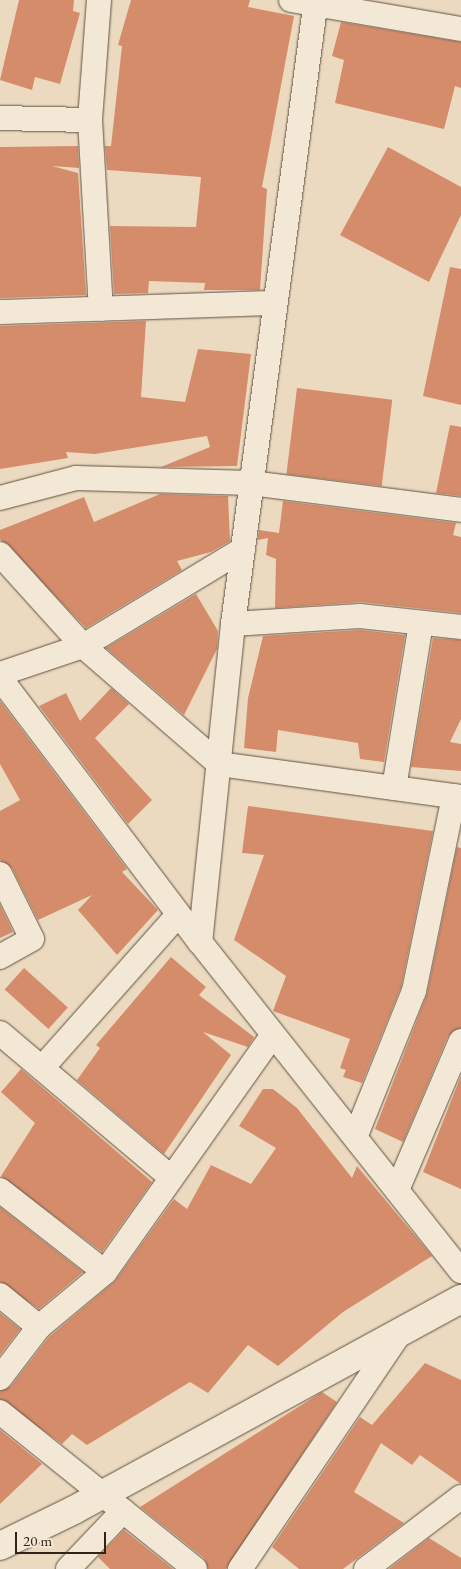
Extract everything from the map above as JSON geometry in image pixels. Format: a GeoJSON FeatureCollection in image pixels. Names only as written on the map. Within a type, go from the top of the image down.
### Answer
{"type":"FeatureCollection","features":[{"type":"Feature","properties":{"kind":"main road"},"geometry":{"type":"LineString","coordinates":[[0,1546],[113,1503],[403,1328],[461,1299]]}},
{"type":"Feature","properties":{"kind":"street"},"geometry":{"type":"LineString","coordinates":[[99,0],[90,120],[101,309]]}},
{"type":"Feature","properties":{"kind":"street"},"geometry":{"type":"LineString","coordinates":[[291,0],[461,29]]}},
{"type":"Feature","properties":{"kind":"street"},"geometry":{"type":"LineString","coordinates":[[200,942],[233,624],[274,303],[316,3]]}},
{"type":"Feature","properties":{"kind":"street"},"geometry":{"type":"LineString","coordinates":[[0,118],[90,120]]}},
{"type":"Feature","properties":{"kind":"street"},"geometry":{"type":"LineString","coordinates":[[0,312],[274,303]]}},
{"type":"Feature","properties":{"kind":"street"},"geometry":{"type":"LineString","coordinates":[[0,498],[76,478],[251,483],[461,510]]}},
{"type":"Feature","properties":{"kind":"street"},"geometry":{"type":"LineString","coordinates":[[243,549],[83,646],[0,676],[178,915],[272,1036],[356,1135],[461,1271]]}},
{"type":"Feature","properties":{"kind":"street"},"geometry":{"type":"LineString","coordinates":[[0,554],[83,646],[219,764],[457,796],[414,991],[356,1135]]}},
{"type":"Feature","properties":{"kind":"street"},"geometry":{"type":"LineString","coordinates":[[233,624],[360,616],[461,627]]}},
{"type":"Feature","properties":{"kind":"street"},"geometry":{"type":"LineString","coordinates":[[394,788],[421,623]]}},
{"type":"Feature","properties":{"kind":"street"},"geometry":{"type":"LineString","coordinates":[[0,874],[32,939],[0,957]]}},
{"type":"Feature","properties":{"kind":"street"},"geometry":{"type":"LineString","coordinates":[[42,1068],[178,915]]}},
{"type":"Feature","properties":{"kind":"street"},"geometry":{"type":"LineString","coordinates":[[0,1033],[169,1176]]}},
{"type":"Feature","properties":{"kind":"street"},"geometry":{"type":"LineString","coordinates":[[0,1378],[39,1327],[105,1272],[169,1176],[272,1036]]}},
{"type":"Feature","properties":{"kind":"street"},"geometry":{"type":"LineString","coordinates":[[397,1190],[461,1041]]}},
{"type":"Feature","properties":{"kind":"street"},"geometry":{"type":"LineString","coordinates":[[0,1190],[105,1272]]}},
{"type":"Feature","properties":{"kind":"street"},"geometry":{"type":"LineString","coordinates":[[0,1295],[39,1327]]}},
{"type":"Feature","properties":{"kind":"street"},"geometry":{"type":"LineString","coordinates":[[240,1569],[403,1328]]}},
{"type":"Feature","properties":{"kind":"street"},"geometry":{"type":"LineString","coordinates":[[0,1412],[195,1569]]}},
{"type":"Feature","properties":{"kind":"street"},"geometry":{"type":"LineString","coordinates":[[366,1569],[461,1497]]}},
{"type":"Feature","properties":{"kind":"street"},"geometry":{"type":"LineString","coordinates":[[68,1569],[113,1503]]}},
{"type":"Feature","properties":{"kind":"building"},"geometry":{"type":"Polygon","coordinates":[[[19,0],[74,0],[73,11],[80,13],[60,84],[35,77],[32,90],[0,80],[19,0]]]}},
{"type":"Feature","properties":{"kind":"building"},"geometry":{"type":"Polygon","coordinates":[[[131,0],[250,0],[248,7],[294,16],[262,187],[267,189],[260,290],[204,290],[205,283],[149,281],[148,293],[114,294],[110,226],[196,227],[201,177],[107,170],[105,146],[111,146],[122,46],[118,45],[131,0]]]}},
{"type":"Feature","properties":{"kind":"building"},"geometry":{"type":"Polygon","coordinates":[[[341,22],[461,42],[461,88],[455,86],[444,129],[335,103],[344,60],[332,56],[341,22]]]}},
{"type":"Feature","properties":{"kind":"building"},"geometry":{"type":"Polygon","coordinates":[[[78,146],[79,168],[52,166],[78,173],[86,295],[0,298],[0,147],[78,146]]]}},
{"type":"Feature","properties":{"kind":"building"},"geometry":{"type":"Polygon","coordinates":[[[388,147],[461,187],[461,215],[429,282],[340,235],[388,147]]]}},
{"type":"Feature","properties":{"kind":"building"},"geometry":{"type":"Polygon","coordinates":[[[450,267],[461,269],[461,405],[423,396],[450,267]]]}},
{"type":"Feature","properties":{"kind":"building"},"geometry":{"type":"Polygon","coordinates":[[[146,321],[141,397],[185,402],[198,349],[251,354],[237,466],[161,467],[210,447],[207,436],[95,454],[66,452],[68,458],[0,469],[0,326],[146,321]]]}},
{"type":"Feature","properties":{"kind":"building"},"geometry":{"type":"Polygon","coordinates":[[[297,388],[392,400],[382,486],[286,474],[297,388]]]}},
{"type":"Feature","properties":{"kind":"building"},"geometry":{"type":"Polygon","coordinates":[[[450,425],[461,427],[461,496],[436,493],[450,425]]]}},
{"type":"Feature","properties":{"kind":"building"},"geometry":{"type":"Polygon","coordinates":[[[160,494],[228,496],[230,541],[211,552],[177,561],[182,570],[86,628],[0,539],[0,530],[84,497],[94,522],[160,494]]]}},
{"type":"Feature","properties":{"kind":"building"},"geometry":{"type":"Polygon","coordinates":[[[283,501],[456,523],[453,535],[461,537],[461,613],[361,602],[275,608],[276,559],[266,555],[268,538],[258,540],[259,530],[279,533],[283,501]]]}},
{"type":"Feature","properties":{"kind":"building"},"geometry":{"type":"Polygon","coordinates":[[[196,594],[218,631],[217,649],[184,715],[106,648],[196,594]]]}},
{"type":"Feature","properties":{"kind":"building"},"geometry":{"type":"Polygon","coordinates":[[[360,630],[405,635],[384,762],[360,759],[358,743],[278,730],[276,752],[244,748],[248,698],[263,636],[360,630]]]}},
{"type":"Feature","properties":{"kind":"building"},"geometry":{"type":"Polygon","coordinates":[[[433,638],[461,640],[461,719],[450,742],[461,744],[461,771],[411,767],[433,638]]]}},
{"type":"Feature","properties":{"kind":"building"},"geometry":{"type":"Polygon","coordinates":[[[111,688],[129,704],[95,738],[152,800],[128,824],[39,706],[66,693],[80,721],[111,688]]]}},
{"type":"Feature","properties":{"kind":"building"},"geometry":{"type":"Polygon","coordinates":[[[0,701],[127,869],[122,872],[158,910],[117,955],[78,910],[92,895],[38,920],[12,868],[0,860],[0,811],[20,800],[0,764],[0,701]]]}},
{"type":"Feature","properties":{"kind":"building"},"geometry":{"type":"Polygon","coordinates":[[[248,806],[433,831],[401,987],[362,1083],[343,1077],[346,1070],[340,1068],[350,1039],[273,1011],[286,976],[234,940],[264,855],[242,853],[248,806]]]}},
{"type":"Feature","properties":{"kind":"building"},"geometry":{"type":"Polygon","coordinates":[[[457,847],[461,848],[461,1028],[448,1036],[403,1142],[375,1129],[427,994],[457,847]]]}},
{"type":"Feature","properties":{"kind":"building"},"geometry":{"type":"Polygon","coordinates":[[[0,905],[13,932],[0,938],[0,905]]]}},
{"type":"Feature","properties":{"kind":"building"},"geometry":{"type":"Polygon","coordinates":[[[171,957],[206,987],[199,995],[254,1037],[248,1047],[203,1032],[231,1055],[164,1154],[77,1080],[100,1048],[96,1045],[171,957]]]}},
{"type":"Feature","properties":{"kind":"building"},"geometry":{"type":"Polygon","coordinates":[[[24,968],[68,1007],[48,1029],[5,990],[24,968]]]}},
{"type":"Feature","properties":{"kind":"building"},"geometry":{"type":"Polygon","coordinates":[[[21,1069],[152,1182],[102,1252],[1,1176],[35,1123],[1,1092],[21,1069]]]}},
{"type":"Feature","properties":{"kind":"building"},"geometry":{"type":"Polygon","coordinates":[[[461,1076],[461,1189],[423,1172],[461,1076]]]}},
{"type":"Feature","properties":{"kind":"building"},"geometry":{"type":"Polygon","coordinates":[[[263,1089],[273,1089],[297,1108],[352,1178],[357,1166],[432,1256],[343,1312],[278,1366],[248,1345],[208,1393],[190,1382],[87,1445],[72,1434],[62,1444],[0,1399],[0,1391],[11,1386],[49,1337],[115,1281],[174,1199],[187,1209],[211,1165],[251,1184],[276,1148],[239,1126],[263,1089]]]}},
{"type":"Feature","properties":{"kind":"building"},"geometry":{"type":"Polygon","coordinates":[[[0,1207],[83,1272],[39,1309],[0,1282],[0,1207]]]}},
{"type":"Feature","properties":{"kind":"building"},"geometry":{"type":"Polygon","coordinates":[[[0,1313],[20,1329],[0,1355],[0,1313]]]}},
{"type":"Feature","properties":{"kind":"building"},"geometry":{"type":"Polygon","coordinates":[[[425,1363],[461,1380],[461,1484],[420,1455],[412,1465],[381,1443],[354,1492],[404,1523],[343,1569],[299,1569],[272,1547],[360,1417],[372,1425],[425,1363]]]}},
{"type":"Feature","properties":{"kind":"building"},"geometry":{"type":"Polygon","coordinates":[[[322,1392],[337,1402],[226,1569],[208,1569],[204,1558],[140,1507],[322,1392]]]}},
{"type":"Feature","properties":{"kind":"building"},"geometry":{"type":"Polygon","coordinates":[[[0,1430],[42,1464],[0,1504],[0,1430]]]}},
{"type":"Feature","properties":{"kind":"building"},"geometry":{"type":"Polygon","coordinates":[[[124,1530],[173,1569],[110,1569],[98,1557],[124,1530]]]}},
{"type":"Feature","properties":{"kind":"building"},"geometry":{"type":"Polygon","coordinates":[[[429,1538],[461,1558],[461,1569],[389,1569],[429,1538]]]}}]}
